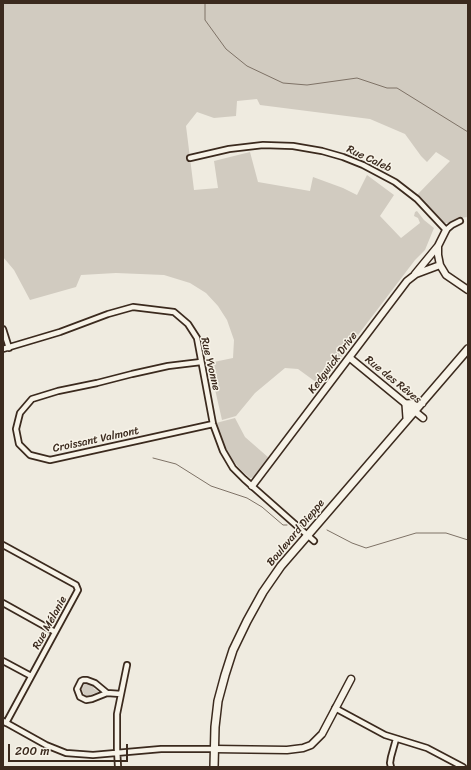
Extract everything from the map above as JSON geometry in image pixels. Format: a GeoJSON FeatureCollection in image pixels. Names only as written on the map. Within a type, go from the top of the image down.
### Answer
{"type":"FeatureCollection","features":[{"type":"Feature","properties":{"kind":"main road","name":"Boulevard Dieppe"},"geometry":{"type":"LineString","coordinates":[[214,767],[215,727],[218,702],[233,650],[263,592],[281,566],[306,536],[468,349]]}},
{"type":"Feature","properties":{"kind":"main road"},"geometry":{"type":"LineString","coordinates":[[408,418],[406,404],[422,402]]}},
{"type":"Feature","properties":{"kind":"street","name":"Rue Caleb"},"geometry":{"type":"LineString","coordinates":[[190,158],[263,145],[293,146],[332,153],[363,165],[395,182],[417,199],[446,230]]}},
{"type":"Feature","properties":{"kind":"street"},"geometry":{"type":"LineString","coordinates":[[460,221],[446,230],[438,246],[438,255],[440,265],[446,275],[468,290]]}},
{"type":"Feature","properties":{"kind":"street","name":"Kedgwick Drive"},"geometry":{"type":"LineString","coordinates":[[252,486],[413,276],[438,246]]}},
{"type":"Feature","properties":{"kind":"street"},"geometry":{"type":"LineString","coordinates":[[413,276],[440,265]]}},
{"type":"Feature","properties":{"kind":"street","name":"Rue Yvonne"},"geometry":{"type":"LineString","coordinates":[[3,349],[60,332],[108,314],[133,308],[174,312],[188,324],[197,338],[212,424],[223,451],[233,468],[314,542]]}},
{"type":"Feature","properties":{"kind":"street"},"geometry":{"type":"LineString","coordinates":[[3,329],[9,348]]}},
{"type":"Feature","properties":{"kind":"street","name":"Rue des Rêves"},"geometry":{"type":"LineString","coordinates":[[350,358],[423,418]]}},
{"type":"Feature","properties":{"kind":"street","name":"Croissant Valmont"},"geometry":{"type":"LineString","coordinates":[[201,362],[168,366],[58,391],[32,399],[20,413],[16,429],[19,444],[30,455],[50,460],[212,424]]}},
{"type":"Feature","properties":{"kind":"street","name":"Rue Mélanie"},"geometry":{"type":"LineString","coordinates":[[3,545],[76,585],[78,590],[5,722]]}},
{"type":"Feature","properties":{"kind":"street"},"geometry":{"type":"LineString","coordinates":[[3,603],[55,632]]}},
{"type":"Feature","properties":{"kind":"street"},"geometry":{"type":"LineString","coordinates":[[3,661],[31,676]]}},
{"type":"Feature","properties":{"kind":"street"},"geometry":{"type":"LineString","coordinates":[[118,767],[117,714],[127,665]]}},
{"type":"Feature","properties":{"kind":"street"},"geometry":{"type":"LineString","coordinates":[[5,722],[46,745],[66,752],[92,755],[161,749],[287,750],[303,748],[311,745],[319,738],[351,679]]}},
{"type":"Feature","properties":{"kind":"street"},"geometry":{"type":"LineString","coordinates":[[107,693],[95,683],[87,680],[81,681],[77,690],[80,697],[86,700],[107,693],[121,694]]}},
{"type":"Feature","properties":{"kind":"street"},"geometry":{"type":"LineString","coordinates":[[336,708],[385,735],[427,748],[463,767]]}},
{"type":"Feature","properties":{"kind":"street"},"geometry":{"type":"LineString","coordinates":[[391,767],[391,757],[396,739]]}},
{"type":"Feature","properties":{"kind":"shaded area"},"geometry":{"type":"Polygon","coordinates":[[[3,3],[466,3],[468,5],[468,217],[445,223],[417,195],[450,161],[436,152],[427,162],[405,134],[370,119],[260,105],[257,99],[237,101],[236,116],[214,118],[197,112],[186,126],[194,190],[218,188],[214,161],[250,152],[258,182],[310,191],[313,177],[357,195],[367,175],[394,195],[380,216],[401,238],[420,223],[418,218],[414,216],[415,212],[417,211],[424,220],[434,228],[425,250],[415,260],[320,385],[298,369],[285,368],[255,393],[236,416],[222,420],[209,363],[233,358],[234,340],[227,320],[218,306],[206,293],[190,283],[164,275],[116,273],[81,275],[76,287],[30,300],[14,270],[3,257],[3,3]]]}},
{"type":"Feature","properties":{"kind":"shaded area"},"geometry":{"type":"Polygon","coordinates":[[[235,418],[245,437],[269,458],[255,477],[250,478],[241,470],[230,457],[221,441],[216,423],[235,418]]]}},
{"type":"Feature","properties":{"kind":"shaded area"},"geometry":{"type":"Polygon","coordinates":[[[84,683],[95,685],[93,688],[99,692],[92,694],[91,697],[85,698],[82,696],[84,694],[82,690],[79,689],[84,686],[84,683]]]}},
{"type":"Feature","properties":{"kind":"waterway"},"geometry":{"type":"LineString","coordinates":[[205,3],[205,20],[226,49],[247,66],[283,83],[307,85],[357,78],[387,88],[397,88],[468,132]]}},
{"type":"Feature","properties":{"kind":"waterway"},"geometry":{"type":"LineString","coordinates":[[153,458],[176,464],[211,486],[247,498],[262,507],[283,525],[287,525]]}},
{"type":"Feature","properties":{"kind":"waterway"},"geometry":{"type":"LineString","coordinates":[[302,519],[308,518]]}},
{"type":"Feature","properties":{"kind":"waterway"},"geometry":{"type":"LineString","coordinates":[[327,530],[352,543],[366,548],[416,533],[446,533],[468,540]]}}]}
